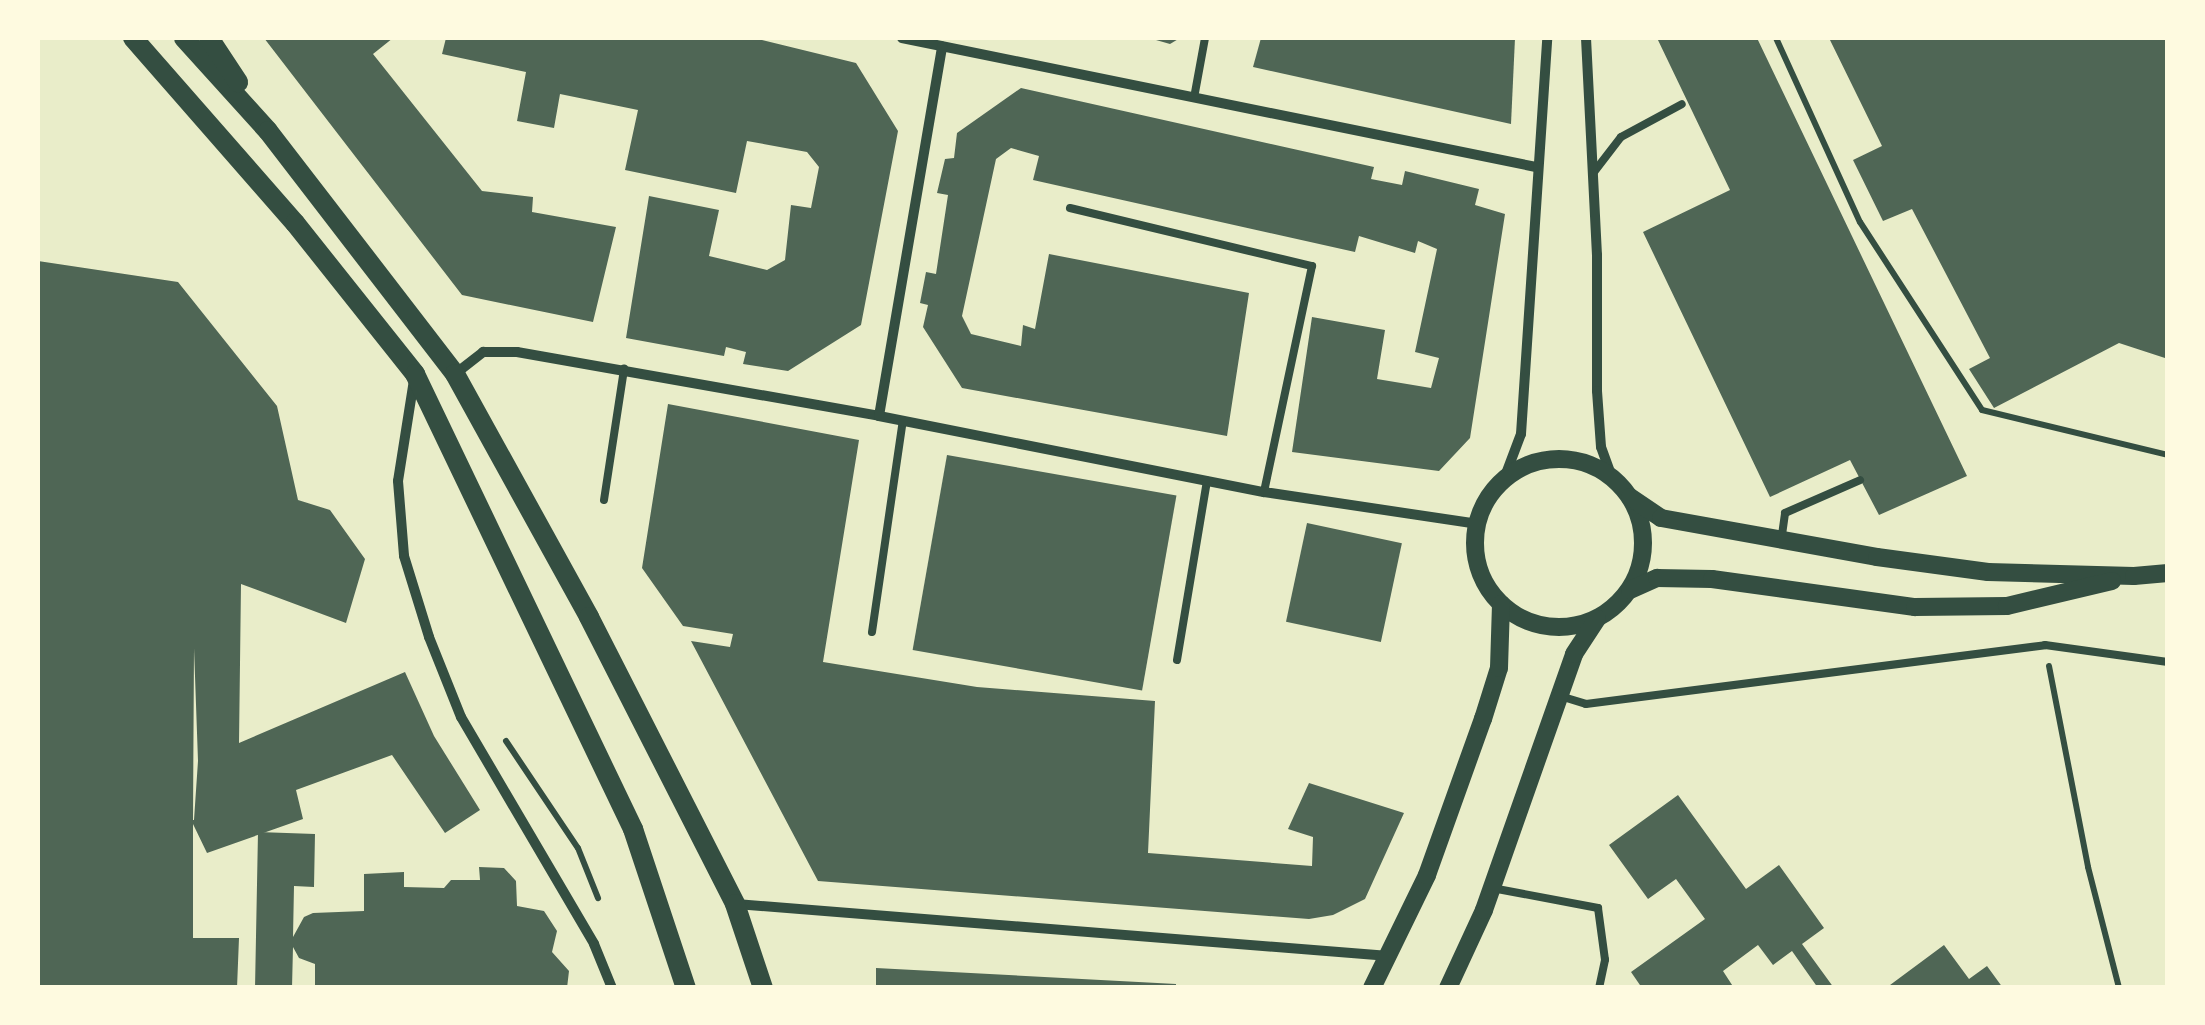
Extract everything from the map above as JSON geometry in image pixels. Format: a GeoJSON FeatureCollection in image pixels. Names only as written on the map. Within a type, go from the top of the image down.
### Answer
{"type":"FeatureCollection","features":[{"type":"Feature","properties":{"kind":"main road"},"geometry":{"type":"LineString","coordinates":[[133,38],[296,223],[414,374],[633,829],[686,988]]}},
{"type":"Feature","properties":{"kind":"main road"},"geometry":{"type":"LineString","coordinates":[[184,38],[268,131],[455,374],[589,617],[735,904],[763,988]]}},
{"type":"Feature","properties":{"kind":"main road"},"geometry":{"type":"LineString","coordinates":[[209,38],[268,131]]}},
{"type":"Feature","properties":{"kind":"street"},"geometry":{"type":"LineString","coordinates":[[902,38],[1536,167]]}},
{"type":"Feature","properties":{"kind":"street"},"geometry":{"type":"LineString","coordinates":[[1504,479],[1521,434],[1536,167],[1548,38]]}},
{"type":"Feature","properties":{"kind":"street"},"geometry":{"type":"LineString","coordinates":[[1586,38],[1594,172],[1601,447],[1611,475],[1640,516],[1644,542],[1630,590]]}},
{"type":"Feature","properties":{"kind":"street"},"geometry":{"type":"LineString","coordinates":[[878,416],[942,46]]}},
{"type":"Feature","properties":{"kind":"street"},"geometry":{"type":"LineString","coordinates":[[455,374],[484,352],[624,369],[1264,492],[1477,524]]}},
{"type":"Feature","properties":{"kind":"street"},"geometry":{"type":"LineString","coordinates":[[414,374],[398,481],[404,556],[430,638],[461,717],[594,944],[612,988]]}},
{"type":"Feature","properties":{"kind":"street"},"geometry":{"type":"LineString","coordinates":[[1597,619],[1570,626],[1541,625],[1501,604],[1483,579],[1476,556],[1477,524],[1490,494],[1504,479],[1548,458],[1576,460],[1611,475]]}},
{"type":"Feature","properties":{"kind":"street"},"geometry":{"type":"LineString","coordinates":[[1630,497],[1662,518],[1781,542],[1988,572],[2134,576],[2168,573]]}},
{"type":"Feature","properties":{"kind":"street"},"geometry":{"type":"LineString","coordinates":[[1448,988],[1492,888],[1574,654],[1597,619],[1630,590],[1658,578],[1712,578],[1915,607],[2007,606],[2134,576]]}},
{"type":"Feature","properties":{"kind":"street"},"geometry":{"type":"LineString","coordinates":[[1372,988],[1427,875],[1499,668],[1501,604]]}},
{"type":"Feature","properties":{"kind":"street"},"geometry":{"type":"LineString","coordinates":[[735,904],[1390,956]]}},
{"type":"Feature","properties":{"kind":"lane"},"geometry":{"type":"LineString","coordinates":[[1194,98],[1204,38]]}},
{"type":"Feature","properties":{"kind":"lane"},"geometry":{"type":"LineString","coordinates":[[1594,172],[1621,137],[1682,104]]}},
{"type":"Feature","properties":{"kind":"lane"},"geometry":{"type":"LineString","coordinates":[[1070,208],[1312,266],[1264,492]]}},
{"type":"Feature","properties":{"kind":"lane"},"geometry":{"type":"LineString","coordinates":[[604,500],[624,369]]}},
{"type":"Feature","properties":{"kind":"lane"},"geometry":{"type":"LineString","coordinates":[[872,632],[903,420]]}},
{"type":"Feature","properties":{"kind":"lane"},"geometry":{"type":"LineString","coordinates":[[1176,660],[1207,480]]}},
{"type":"Feature","properties":{"kind":"lane"},"geometry":{"type":"LineString","coordinates":[[1781,542],[1786,513],[1860,480]]}},
{"type":"Feature","properties":{"kind":"lane"},"geometry":{"type":"LineString","coordinates":[[1560,696],[1586,704],[2045,646],[2168,662]]}},
{"type":"Feature","properties":{"kind":"lane"},"geometry":{"type":"LineString","coordinates":[[1492,888],[1598,908],[1605,960],[1600,988]]}},
{"type":"Feature","properties":{"kind":"path"},"geometry":{"type":"LineString","coordinates":[[1776,38],[1860,222],[1982,410],[2168,454]]}},
{"type":"Feature","properties":{"kind":"path"},"geometry":{"type":"LineString","coordinates":[[2045,646],[2088,866],[2119,988]]}},
{"type":"Feature","properties":{"kind":"building"},"geometry":{"type":"Polygon","coordinates":[[[264,38],[393,38],[373,54],[482,191],[533,197],[532,212],[616,227],[593,322],[462,295],[264,38]]]}},
{"type":"Feature","properties":{"kind":"building"},"geometry":{"type":"Polygon","coordinates":[[[446,38],[754,38],[856,63],[898,131],[861,325],[788,371],[743,364],[746,352],[726,347],[724,356],[626,338],[649,196],[719,210],[709,256],[767,270],[785,260],[791,205],[811,208],[819,167],[807,152],[747,141],[736,193],[625,170],[638,110],[560,94],[554,128],[517,121],[526,72],[442,54],[446,38]]]}},
{"type":"Feature","properties":{"kind":"building"},"geometry":{"type":"Polygon","coordinates":[[[1149,38],[1180,38],[1170,44],[1149,38]]]}},
{"type":"Feature","properties":{"kind":"building"},"geometry":{"type":"Polygon","coordinates":[[[1261,38],[1515,38],[1511,124],[1253,67],[1261,38]]]}},
{"type":"Feature","properties":{"kind":"building"},"geometry":{"type":"Polygon","coordinates":[[[1657,38],[1757,38],[1967,476],[1879,515],[1850,460],[1770,497],[1643,232],[1730,190],[1657,38]]]}},
{"type":"Feature","properties":{"kind":"building"},"geometry":{"type":"Polygon","coordinates":[[[1829,38],[2168,38],[2168,359],[2119,343],[1994,408],[1969,369],[1990,358],[1912,209],[1883,221],[1853,160],[1882,146],[1829,38]]]}},
{"type":"Feature","properties":{"kind":"building"},"geometry":{"type":"Polygon","coordinates":[[[1021,88],[1374,167],[1371,179],[1402,185],[1405,171],[1479,189],[1475,205],[1505,214],[1470,438],[1439,471],[1292,452],[1312,317],[1385,330],[1377,379],[1431,388],[1439,358],[1415,352],[1437,249],[1418,241],[1415,253],[1359,236],[1355,252],[1033,180],[1039,156],[1011,148],[996,159],[962,316],[971,334],[1021,346],[1023,325],[1035,329],[1049,254],[1249,293],[1227,436],[962,388],[923,327],[928,305],[920,303],[926,272],[936,274],[948,195],[937,193],[945,159],[954,158],[957,133],[1021,88]]]}},
{"type":"Feature","properties":{"kind":"building"},"geometry":{"type":"Polygon","coordinates":[[[38,261],[178,282],[277,406],[298,500],[330,510],[365,559],[346,623],[241,584],[239,743],[405,672],[434,736],[480,810],[445,833],[392,755],[296,790],[303,819],[207,853],[193,824],[193,938],[239,938],[237,988],[40,988],[38,261]],[[194,648],[193,820],[198,761],[194,648]]]}},
{"type":"Feature","properties":{"kind":"building"},"geometry":{"type":"Polygon","coordinates":[[[668,404],[859,440],[823,662],[977,687],[1155,701],[1148,853],[1312,866],[1313,837],[1288,829],[1309,783],[1404,813],[1365,899],[1333,915],[1309,919],[818,881],[691,641],[730,647],[733,634],[683,626],[642,568],[668,404]]]}},
{"type":"Feature","properties":{"kind":"building"},"geometry":{"type":"Polygon","coordinates":[[[947,455],[1176,495],[1142,690],[913,650],[947,455]]]}},
{"type":"Feature","properties":{"kind":"building"},"geometry":{"type":"Polygon","coordinates":[[[1307,523],[1402,543],[1381,642],[1286,622],[1307,523]]]}},
{"type":"Feature","properties":{"kind":"building"},"geometry":{"type":"Polygon","coordinates":[[[1678,795],[1746,889],[1779,865],[1824,928],[1802,944],[1834,988],[1818,988],[1792,951],[1773,965],[1758,945],[1723,971],[1734,988],[1642,988],[1631,972],[1705,919],[1676,879],[1648,899],[1609,845],[1678,795]]]}},
{"type":"Feature","properties":{"kind":"building"},"geometry":{"type":"Polygon","coordinates":[[[258,832],[315,834],[314,887],[294,886],[293,937],[304,917],[313,913],[364,911],[364,874],[404,872],[404,887],[444,888],[451,880],[480,880],[479,867],[504,868],[516,881],[517,906],[544,911],[557,931],[552,952],[569,971],[567,988],[315,988],[315,964],[299,958],[293,947],[292,988],[255,988],[258,832]]]}},
{"type":"Feature","properties":{"kind":"building"},"geometry":{"type":"Polygon","coordinates":[[[1944,945],[1969,979],[1987,966],[2003,988],[1886,988],[1944,945]]]}},
{"type":"Feature","properties":{"kind":"building"},"geometry":{"type":"Polygon","coordinates":[[[876,968],[1176,984],[1176,988],[876,988],[876,968]]]}}]}
